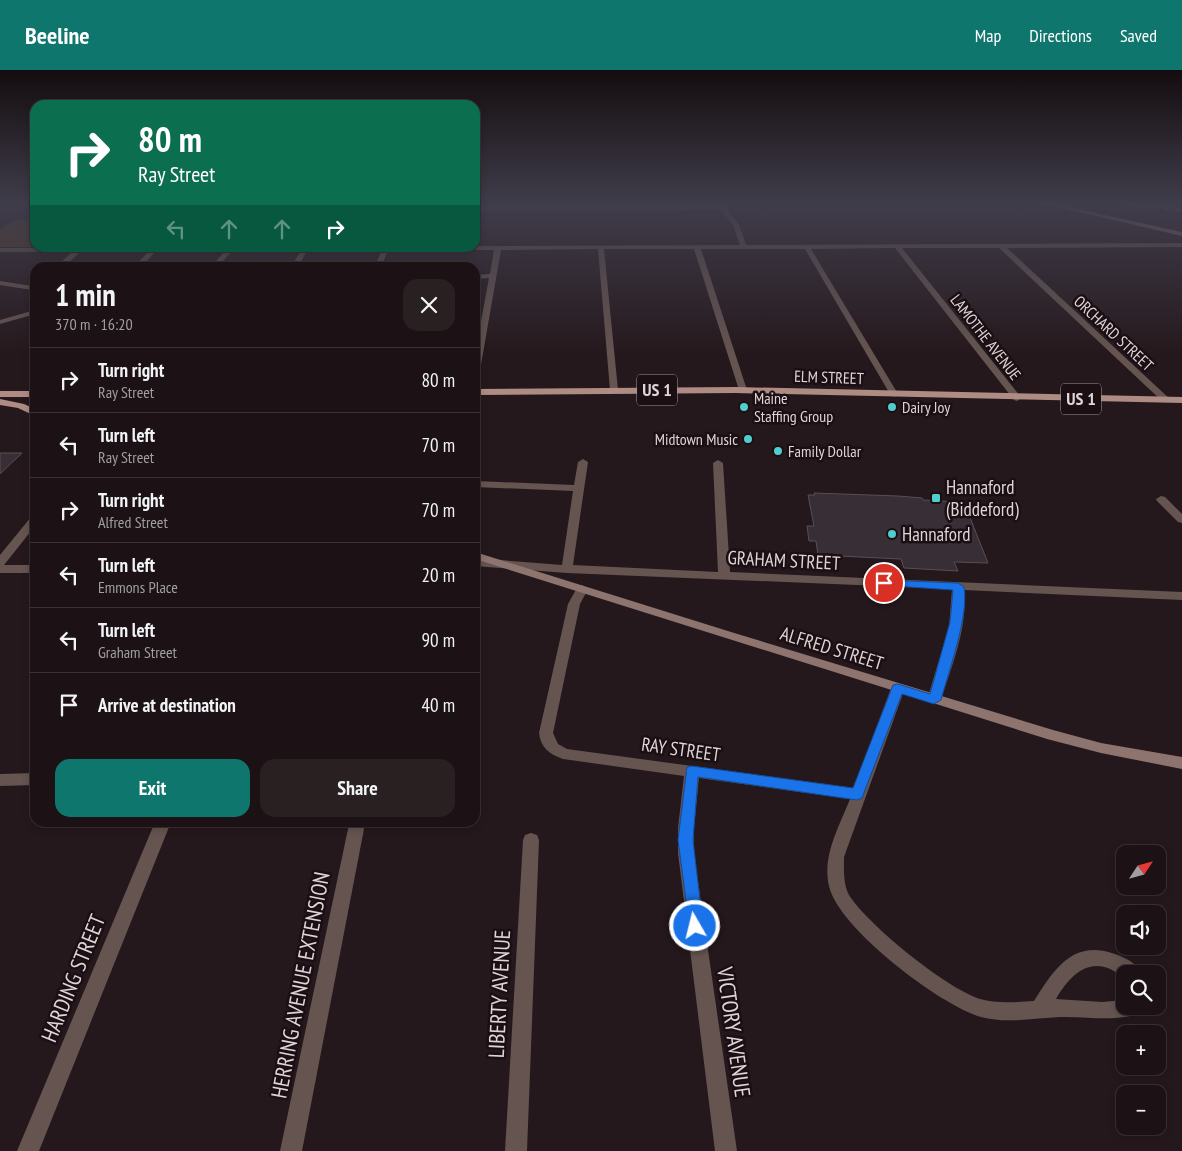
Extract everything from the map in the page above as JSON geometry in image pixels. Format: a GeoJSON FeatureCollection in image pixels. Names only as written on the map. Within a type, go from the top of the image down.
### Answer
{"type":"FeatureCollection","features":[{"type":"Feature","properties":{"kind":"main road","name":"ELM STREET"},"geometry":{"type":"LineString","coordinates":[[480,392],[743,390],[1017,398],[1182,400]]}},
{"type":"Feature","properties":{"kind":"main road"},"geometry":{"type":"LineString","coordinates":[[0,394],[30,394]]}},
{"type":"Feature","properties":{"kind":"main road"},"geometry":{"type":"LineString","coordinates":[[0,402],[21,406],[30,410]]}},
{"type":"Feature","properties":{"kind":"main road","name":"ALFRED STREET"},"geometry":{"type":"LineString","coordinates":[[480,557],[934,700],[1077,742],[1182,763]]}},
{"type":"Feature","properties":{"kind":"street"},"geometry":{"type":"LineString","coordinates":[[480,348],[497,254]]}},
{"type":"Feature","properties":{"kind":"street"},"geometry":{"type":"LineString","coordinates":[[602,254],[614,390]]}},
{"type":"Feature","properties":{"kind":"street"},"geometry":{"type":"LineString","coordinates":[[699,254],[743,390]]}},
{"type":"Feature","properties":{"kind":"street"},"geometry":{"type":"LineString","coordinates":[[811,254],[894,394]]}},
{"type":"Feature","properties":{"kind":"street","name":"LAMOTHE AVENUE"},"geometry":{"type":"LineString","coordinates":[[905,254],[1017,398]]}},
{"type":"Feature","properties":{"kind":"street","name":"ORCHARD STREET"},"geometry":{"type":"LineString","coordinates":[[1010,254],[1166,400]]}},
{"type":"Feature","properties":{"kind":"street"},"geometry":{"type":"LineString","coordinates":[[480,277],[493,276]]}},
{"type":"Feature","properties":{"kind":"street"},"geometry":{"type":"LineString","coordinates":[[2,284],[30,288]]}},
{"type":"Feature","properties":{"kind":"street"},"geometry":{"type":"LineString","coordinates":[[0,322],[30,313]]}},
{"type":"Feature","properties":{"kind":"street"},"geometry":{"type":"LineString","coordinates":[[567,569],[584,462]]}},
{"type":"Feature","properties":{"kind":"street"},"geometry":{"type":"LineString","coordinates":[[718,463],[724,575]]}},
{"type":"Feature","properties":{"kind":"street"},"geometry":{"type":"LineString","coordinates":[[480,484],[579,488]]}},
{"type":"Feature","properties":{"kind":"street"},"geometry":{"type":"LineString","coordinates":[[1161,499],[1182,520]]}},
{"type":"Feature","properties":{"kind":"street"},"geometry":{"type":"LineString","coordinates":[[0,563],[30,525]]}},
{"type":"Feature","properties":{"kind":"street","name":"GRAHAM STREET"},"geometry":{"type":"LineString","coordinates":[[480,562],[567,569],[1182,596]]}},
{"type":"Feature","properties":{"kind":"street"},"geometry":{"type":"LineString","coordinates":[[0,569],[30,569]]}},
{"type":"Feature","properties":{"kind":"street"},"geometry":{"type":"LineString","coordinates":[[934,700],[955,622],[960,596],[958,587]]}},
{"type":"Feature","properties":{"kind":"street","name":"RAY STREET"},"geometry":{"type":"LineString","coordinates":[[582,589],[574,604],[546,733],[549,744],[563,753],[857,794]]}},
{"type":"Feature","properties":{"kind":"street"},"geometry":{"type":"LineString","coordinates":[[898,688],[857,794],[836,857],[836,883],[849,909],[934,983],[964,1002],[997,1011],[1040,1008],[1116,1009]]}},
{"type":"Feature","properties":{"kind":"street","name":"VICTORY AVENUE"},"geometry":{"type":"LineString","coordinates":[[692,771],[686,823],[686,853],[726,1151]]}},
{"type":"Feature","properties":{"kind":"street"},"geometry":{"type":"LineString","coordinates":[[0,780],[30,780]]}},
{"type":"Feature","properties":{"kind":"street","name":"HARDING STREET"},"geometry":{"type":"LineString","coordinates":[[28,1151],[161,827]]}},
{"type":"Feature","properties":{"kind":"street","name":"HERRING AVENUE EXTENSION"},"geometry":{"type":"LineString","coordinates":[[291,1151],[356,829]]}},
{"type":"Feature","properties":{"kind":"street","name":"LIBERTY AVENUE"},"geometry":{"type":"LineString","coordinates":[[516,1151],[531,840]]}},
{"type":"Feature","properties":{"kind":"street"},"geometry":{"type":"LineString","coordinates":[[1040,1008],[1063,972],[1077,961],[1101,957],[1110,959],[1119,965]]}},
{"type":"Feature","properties":{"kind":"building"},"geometry":{"type":"Polygon","coordinates":[[[0,453],[22,453],[0,474],[0,453]]]}},
{"type":"Feature","properties":{"kind":"building","name":"Hannaford"},"geometry":{"type":"Polygon","coordinates":[[[814,493],[898,496],[958,502],[959,505],[965,505],[988,563],[954,562],[958,571],[904,568],[901,559],[818,555],[816,541],[809,541],[807,526],[814,526],[808,495],[815,495],[814,493]]]}},
{"type":"Feature","properties":{"kind":"place","name":"Maine Staffing Group"},"geometry":{"type":"Point","coordinates":[744,407]}},
{"type":"Feature","properties":{"kind":"place","name":"Dairy Joy"},"geometry":{"type":"Point","coordinates":[892,407]}},
{"type":"Feature","properties":{"kind":"place","name":"Midtown Music"},"geometry":{"type":"Point","coordinates":[748,439]}},
{"type":"Feature","properties":{"kind":"place","name":"Family Dollar"},"geometry":{"type":"Point","coordinates":[778,451]}},
{"type":"Feature","properties":{"kind":"place","name":"Hannaford (Biddeford)"},"geometry":{"type":"Point","coordinates":[936,498]}},
{"type":"Feature","properties":{"kind":"place","name":"Hannaford"},"geometry":{"type":"Point","coordinates":[892,534]}},
{"type":"Feature","properties":{"kind":"route"},"geometry":{"type":"LineString","coordinates":[[695,926],[686,853],[687,817],[692,771],[857,794],[898,688],[934,700],[955,622],[960,596],[958,587],[884,583]]}}]}
